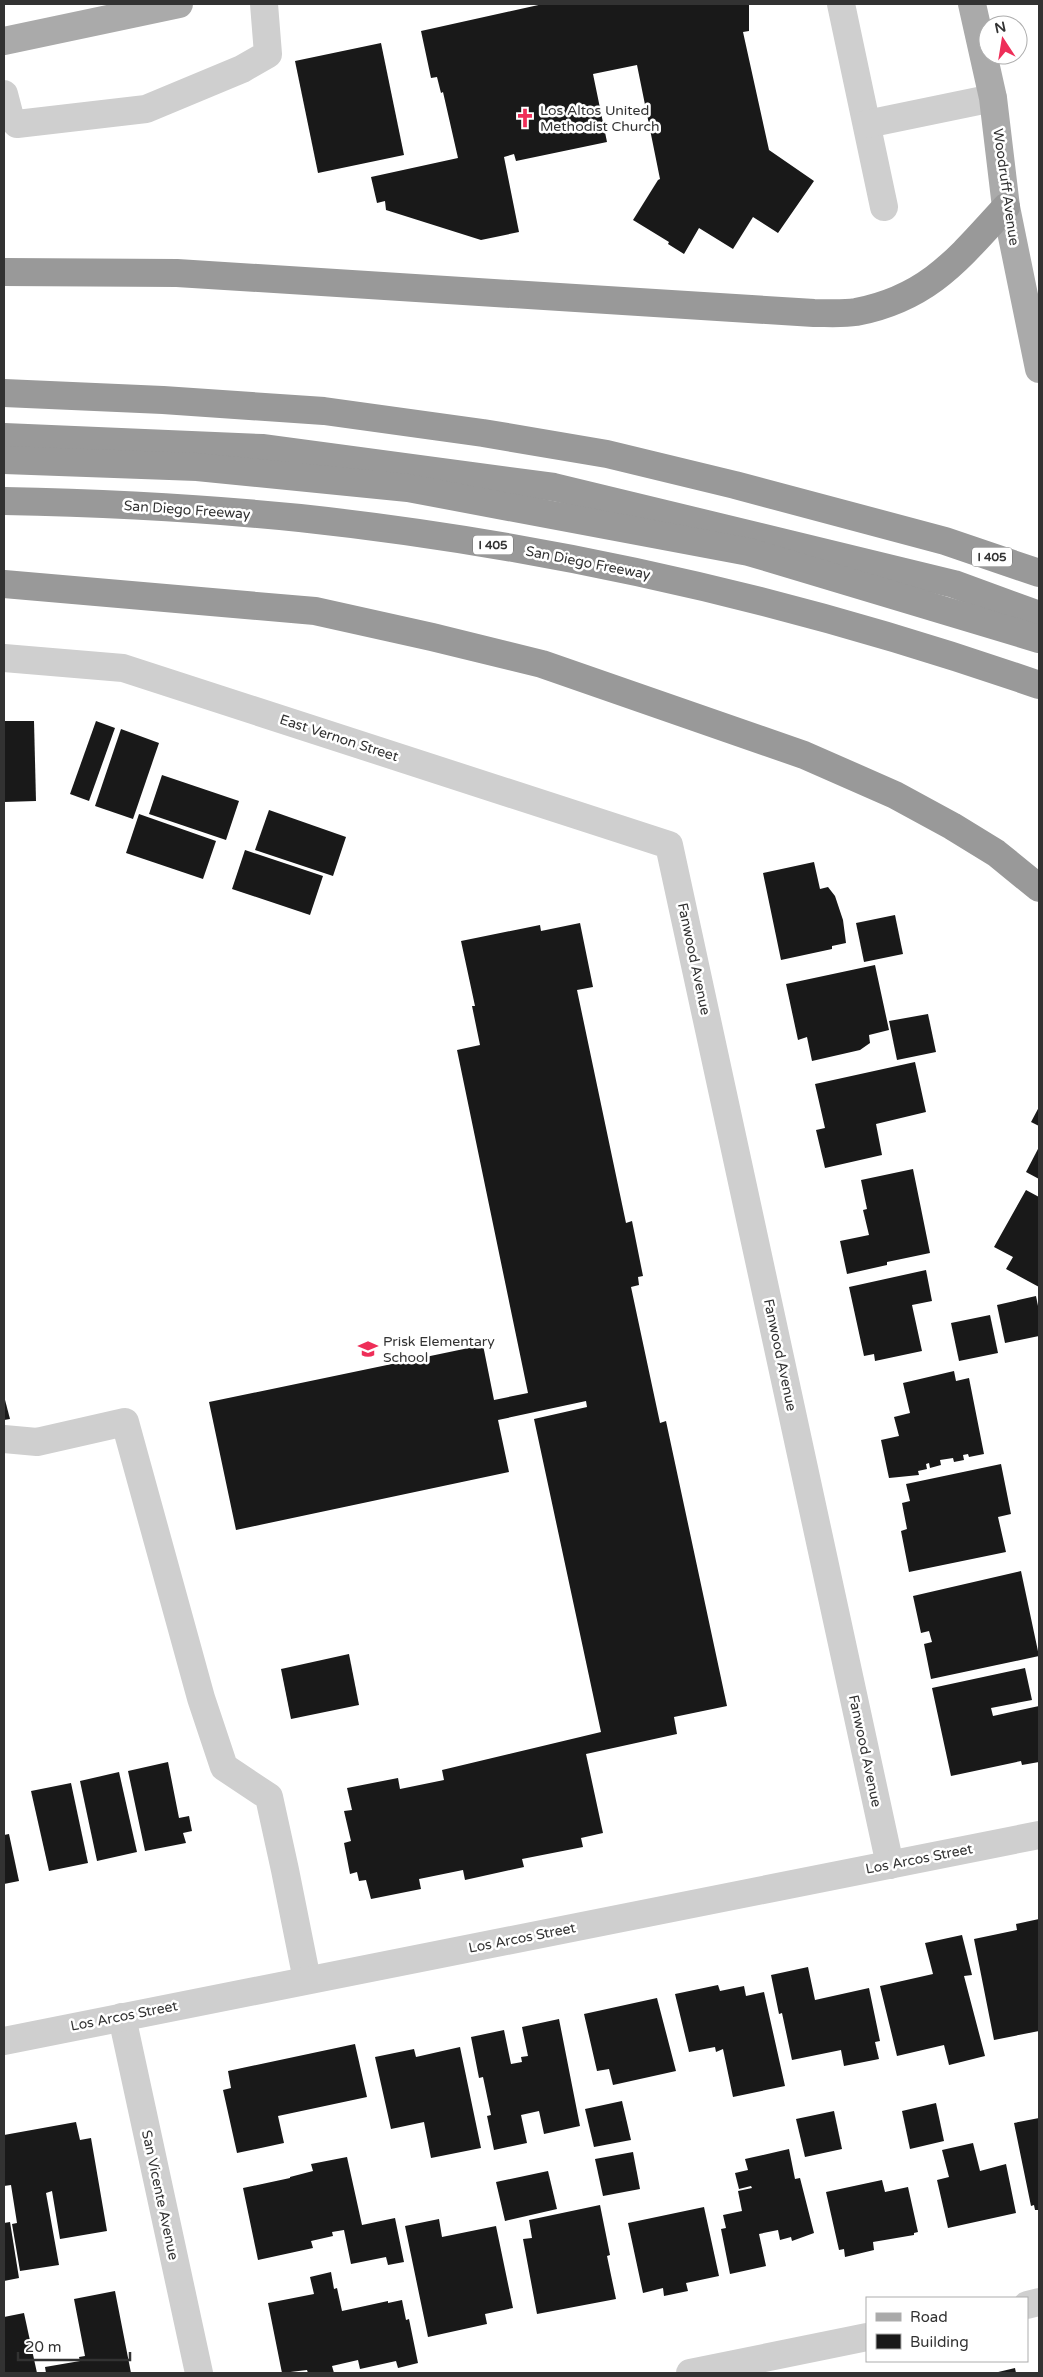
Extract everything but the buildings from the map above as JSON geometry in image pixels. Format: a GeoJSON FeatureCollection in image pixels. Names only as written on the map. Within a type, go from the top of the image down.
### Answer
{"type":"FeatureCollection","features":[{"type":"Feature","properties":{"kind":"highway"},"geometry":{"type":"LineString","coordinates":[[4,272],[177,273],[814,313],[855,312],[893,301],[926,287],[952,266],[1006,207]]}},
{"type":"Feature","properties":{"kind":"highway","name":"I 405"},"geometry":{"type":"LineString","coordinates":[[4,393],[162,400],[324,411],[483,433],[607,454],[946,540],[1039,573]]}},
{"type":"Feature","properties":{"kind":"highway"},"geometry":{"type":"LineString","coordinates":[[4,437],[262,448],[554,487],[954,584],[1039,615]]}},
{"type":"Feature","properties":{"kind":"highway"},"geometry":{"type":"LineString","coordinates":[[4,460],[197,467],[408,488],[749,552],[961,614],[1039,639]]}},
{"type":"Feature","properties":{"kind":"highway","name":"San Diego Freeway"},"geometry":{"type":"LineString","coordinates":[[4,501],[171,508],[290,518],[463,540],[636,571],[797,611],[970,661],[1039,685]]}},
{"type":"Feature","properties":{"kind":"highway"},"geometry":{"type":"LineString","coordinates":[[4,584],[315,611],[542,664],[804,755],[895,795],[952,826],[996,853],[1039,888]]}},
{"type":"Feature","properties":{"kind":"main road"},"geometry":{"type":"LineString","coordinates":[[4,40],[179,4]]}},
{"type":"Feature","properties":{"kind":"main road","name":"Woodruff Avenue"},"geometry":{"type":"LineString","coordinates":[[972,4],[994,98],[1006,207],[1039,370]]}},
{"type":"Feature","properties":{"kind":"street"},"geometry":{"type":"LineString","coordinates":[[4,94],[10,117],[17,124],[146,109],[242,69],[268,54],[264,4]]}},
{"type":"Feature","properties":{"kind":"street"},"geometry":{"type":"LineString","coordinates":[[841,4],[884,207]]}},
{"type":"Feature","properties":{"kind":"street"},"geometry":{"type":"LineString","coordinates":[[866,124],[994,98]]}},
{"type":"Feature","properties":{"kind":"street","name":"East Vernon Street"},"geometry":{"type":"LineString","coordinates":[[4,658],[122,668],[669,845]]}},
{"type":"Feature","properties":{"kind":"street","name":"Fanwood Avenue"},"geometry":{"type":"LineString","coordinates":[[669,845],[890,1865]]}},
{"type":"Feature","properties":{"kind":"street"},"geometry":{"type":"LineString","coordinates":[[4,1439],[37,1442],[125,1422],[201,1698],[224,1767],[268,1797],[286,1870],[307,1980]]}},
{"type":"Feature","properties":{"kind":"street","name":"Los Arcos Street"},"geometry":{"type":"LineString","coordinates":[[4,2041],[1039,1835]]}},
{"type":"Feature","properties":{"kind":"street","name":"San Vicente Avenue"},"geometry":{"type":"LineString","coordinates":[[122,2017],[199,2373]]}},
{"type":"Feature","properties":{"kind":"street"},"geometry":{"type":"LineString","coordinates":[[690,2373],[866,2337]]}},
{"type":"Feature","properties":{"kind":"place","name":"Los Altos United Methodist Church"},"geometry":{"type":"Point","coordinates":[525,118]}},
{"type":"Feature","properties":{"kind":"place","name":"Prisk Elementary School"},"geometry":{"type":"Point","coordinates":[368,1349]}}]}
